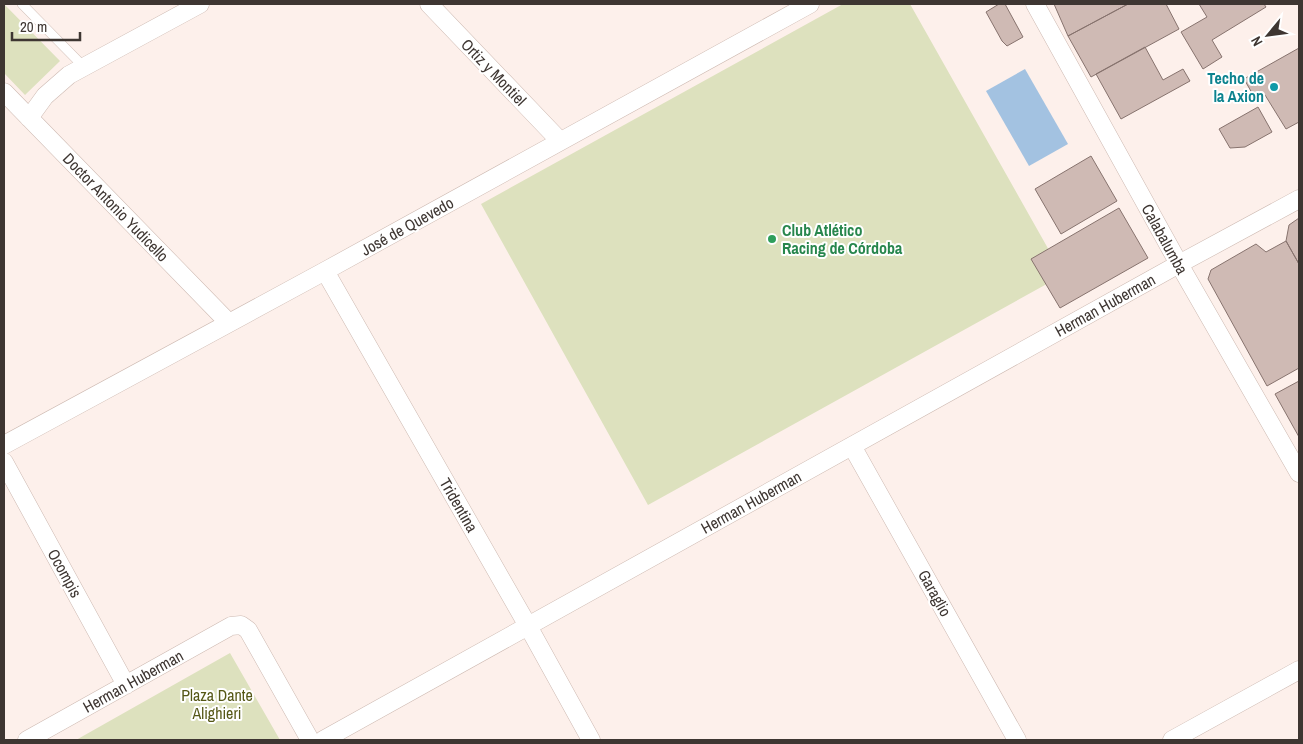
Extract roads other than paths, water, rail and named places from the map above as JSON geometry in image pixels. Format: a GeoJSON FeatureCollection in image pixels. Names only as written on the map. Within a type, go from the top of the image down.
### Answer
{"type":"FeatureCollection","features":[{"type":"Feature","properties":{"kind":"street"},"geometry":{"type":"LineString","coordinates":[[29,118],[52,89],[69,74],[200,4]]}},
{"type":"Feature","properties":{"kind":"street","name":"Ortiz y Montiel"},"geometry":{"type":"LineString","coordinates":[[429,4],[560,141]]}},
{"type":"Feature","properties":{"kind":"street","name":"José de Quevedo"},"geometry":{"type":"LineString","coordinates":[[4,445],[810,4]]}},
{"type":"Feature","properties":{"kind":"street","name":"Calabalumba"},"geometry":{"type":"LineString","coordinates":[[1035,4],[1179,264],[1299,473]]}},
{"type":"Feature","properties":{"kind":"street","name":"Doctor Antonio Yudicello"},"geometry":{"type":"LineString","coordinates":[[4,92],[228,322]]}},
{"type":"Feature","properties":{"kind":"street","name":"Herman Huberman"},"geometry":{"type":"LineString","coordinates":[[323,740],[1299,199]]}},
{"type":"Feature","properties":{"kind":"street","name":"Tridentina"},"geometry":{"type":"LineString","coordinates":[[325,271],[591,740]]}},
{"type":"Feature","properties":{"kind":"street","name":"Garaglio"},"geometry":{"type":"LineString","coordinates":[[852,446],[1017,740]]}},
{"type":"Feature","properties":{"kind":"street","name":"Ocompis"},"geometry":{"type":"LineString","coordinates":[[4,462],[126,684]]}},
{"type":"Feature","properties":{"kind":"street","name":"Herman Huberman"},"geometry":{"type":"LineString","coordinates":[[27,740],[231,626],[241,625],[248,630],[310,740]]}},
{"type":"Feature","properties":{"kind":"street"},"geometry":{"type":"LineString","coordinates":[[1172,740],[1299,670]]}},
{"type":"Feature","properties":{"kind":"lane"},"geometry":{"type":"LineString","coordinates":[[22,4],[84,66]]}},
{"type":"Feature","properties":{"kind":"water"},"geometry":{"type":"Polygon","coordinates":[[[1025,69],[1068,144],[1029,166],[986,91],[1025,69]]]}},
{"type":"Feature","properties":{"kind":"place","name":"Techo de la Axion"},"geometry":{"type":"Point","coordinates":[1274,87]}},
{"type":"Feature","properties":{"kind":"place","name":"Club Atlético Racing de Córdoba"},"geometry":{"type":"Point","coordinates":[772,239]}},
{"type":"Feature","properties":{"kind":"park label","name":"Plaza Dante Alighieri"},"geometry":{"type":"Point","coordinates":[217,704]}}]}
